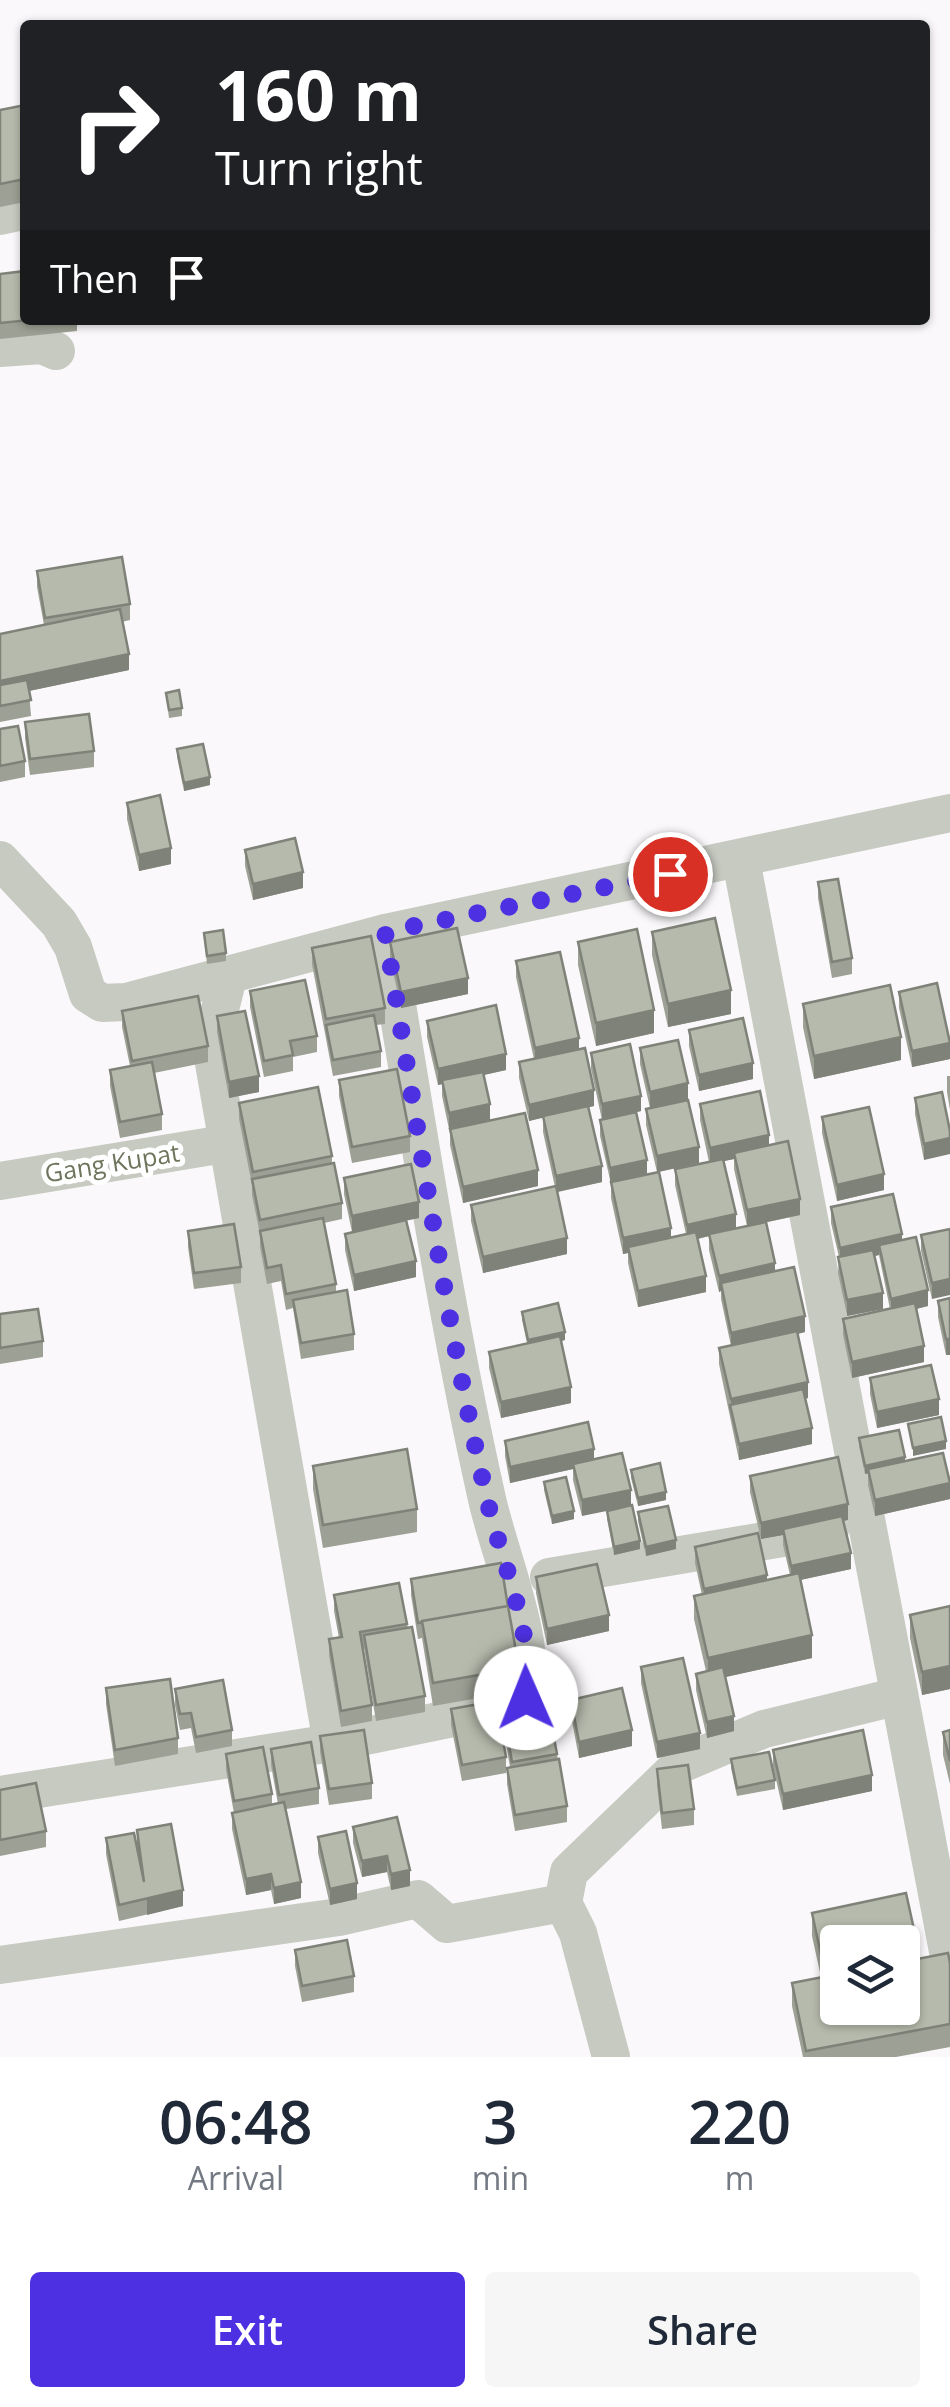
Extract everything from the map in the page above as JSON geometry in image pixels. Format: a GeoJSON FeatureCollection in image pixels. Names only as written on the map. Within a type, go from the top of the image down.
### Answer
{"type":"FeatureCollection","features":[{"type":"Feature","properties":{"kind":"street"},"geometry":{"type":"LineString","coordinates":[[0,348],[42,345],[56,351]]}},
{"type":"Feature","properties":{"kind":"street"},"geometry":{"type":"LineString","coordinates":[[0,860],[59,923],[74,947],[88,994],[102,1002],[126,1002],[385,932],[742,860],[950,812]]}},
{"type":"Feature","properties":{"kind":"street"},"geometry":{"type":"LineString","coordinates":[[742,860],[950,1962]]}},
{"type":"Feature","properties":{"kind":"street"},"geometry":{"type":"LineString","coordinates":[[0,1796],[332,1743],[516,1705],[526,1698],[528,1664],[450,1312],[385,932]]}},
{"type":"Feature","properties":{"kind":"street"},"geometry":{"type":"LineString","coordinates":[[228,977],[211,1046],[224,1144],[332,1743]]}},
{"type":"Feature","properties":{"kind":"street","name":"Gang Kupat"},"geometry":{"type":"LineString","coordinates":[[0,1180],[224,1144]]}},
{"type":"Feature","properties":{"kind":"street"},"geometry":{"type":"LineString","coordinates":[[509,1584],[867,1524]]}},
{"type":"Feature","properties":{"kind":"street"},"geometry":{"type":"LineString","coordinates":[[611,2057],[585,1955],[564,1903],[569,1872],[681,1764],[764,1729],[899,1696]]}},
{"type":"Feature","properties":{"kind":"street"},"geometry":{"type":"LineString","coordinates":[[0,1965],[338,1917],[418,1899],[448,1924],[564,1903]]}},
{"type":"Feature","properties":{"kind":"building"},"geometry":{"type":"Polygon","coordinates":[[[20,106],[20,180],[0,184],[0,110],[20,106]]]}},
{"type":"Feature","properties":{"kind":"building"},"geometry":{"type":"Polygon","coordinates":[[[20,272],[20,321],[0,323],[0,274],[20,272]]]}},
{"type":"Feature","properties":{"kind":"building"},"geometry":{"type":"Polygon","coordinates":[[[122,557],[130,604],[45,618],[37,571],[122,557]]]}},
{"type":"Feature","properties":{"kind":"building"},"geometry":{"type":"Polygon","coordinates":[[[120,609],[129,654],[0,681],[0,634],[120,609]]]}},
{"type":"Feature","properties":{"kind":"building"},"geometry":{"type":"Polygon","coordinates":[[[27,680],[31,700],[0,706],[0,685],[27,680]]]}},
{"type":"Feature","properties":{"kind":"building"},"geometry":{"type":"Polygon","coordinates":[[[179,690],[182,708],[169,710],[166,693],[179,690]]]}},
{"type":"Feature","properties":{"kind":"building"},"geometry":{"type":"Polygon","coordinates":[[[89,714],[94,751],[30,759],[25,722],[89,714]]]}},
{"type":"Feature","properties":{"kind":"building"},"geometry":{"type":"Polygon","coordinates":[[[18,726],[25,761],[0,766],[0,729],[18,726]]]}},
{"type":"Feature","properties":{"kind":"building"},"geometry":{"type":"Polygon","coordinates":[[[203,744],[210,777],[184,783],[177,749],[203,744]]]}},
{"type":"Feature","properties":{"kind":"building"},"geometry":{"type":"Polygon","coordinates":[[[160,795],[171,848],[139,855],[127,803],[160,795]]]}},
{"type":"Feature","properties":{"kind":"building"},"geometry":{"type":"Polygon","coordinates":[[[295,838],[303,872],[253,884],[245,850],[295,838]]]}},
{"type":"Feature","properties":{"kind":"building"},"geometry":{"type":"Polygon","coordinates":[[[838,879],[852,958],[832,962],[818,882],[838,879]]]}},
{"type":"Feature","properties":{"kind":"building"},"geometry":{"type":"Polygon","coordinates":[[[715,918],[731,990],[668,1004],[652,932],[715,918]]]}},
{"type":"Feature","properties":{"kind":"building"},"geometry":{"type":"Polygon","coordinates":[[[457,928],[468,978],[401,992],[390,942],[457,928]]]}},
{"type":"Feature","properties":{"kind":"building"},"geometry":{"type":"Polygon","coordinates":[[[637,929],[654,1010],[596,1023],[578,942],[637,929]]]}},
{"type":"Feature","properties":{"kind":"building"},"geometry":{"type":"Polygon","coordinates":[[[223,930],[226,953],[207,956],[204,933],[223,930]]]}},
{"type":"Feature","properties":{"kind":"building"},"geometry":{"type":"Polygon","coordinates":[[[371,936],[385,1008],[326,1019],[312,948],[371,936]]]}},
{"type":"Feature","properties":{"kind":"building"},"geometry":{"type":"Polygon","coordinates":[[[560,952],[579,1038],[535,1048],[516,961],[560,952]]]}},
{"type":"Feature","properties":{"kind":"building"},"geometry":{"type":"Polygon","coordinates":[[[305,980],[317,1036],[290,1041],[293,1055],[264,1061],[250,991],[305,980]]]}},
{"type":"Feature","properties":{"kind":"building"},"geometry":{"type":"Polygon","coordinates":[[[937,983],[950,1043],[912,1051],[899,992],[937,983]]]}},
{"type":"Feature","properties":{"kind":"building"},"geometry":{"type":"Polygon","coordinates":[[[890,985],[901,1037],[814,1056],[803,1004],[890,985]]]}},
{"type":"Feature","properties":{"kind":"building"},"geometry":{"type":"Polygon","coordinates":[[[198,996],[208,1046],[132,1061],[122,1011],[198,996]]]}},
{"type":"Feature","properties":{"kind":"building"},"geometry":{"type":"Polygon","coordinates":[[[496,1005],[506,1054],[438,1069],[427,1021],[496,1005]]]}},
{"type":"Feature","properties":{"kind":"building"},"geometry":{"type":"Polygon","coordinates":[[[245,1011],[259,1076],[229,1082],[217,1016],[245,1011]]]}},
{"type":"Feature","properties":{"kind":"building"},"geometry":{"type":"Polygon","coordinates":[[[374,1015],[381,1051],[333,1060],[326,1025],[374,1015]]]}},
{"type":"Feature","properties":{"kind":"building"},"geometry":{"type":"Polygon","coordinates":[[[743,1018],[753,1063],[699,1075],[689,1030],[743,1018]]]}},
{"type":"Feature","properties":{"kind":"building"},"geometry":{"type":"Polygon","coordinates":[[[678,1040],[688,1083],[650,1092],[640,1048],[678,1040]]]}},
{"type":"Feature","properties":{"kind":"building"},"geometry":{"type":"Polygon","coordinates":[[[630,1044],[641,1096],[602,1104],[591,1053],[630,1044]]]}},
{"type":"Feature","properties":{"kind":"building"},"geometry":{"type":"Polygon","coordinates":[[[585,1048],[594,1090],[529,1105],[519,1062],[585,1048]]]}},
{"type":"Feature","properties":{"kind":"building"},"geometry":{"type":"Polygon","coordinates":[[[152,1062],[162,1114],[120,1122],[110,1070],[152,1062]]]}},
{"type":"Feature","properties":{"kind":"building"},"geometry":{"type":"Polygon","coordinates":[[[397,1069],[410,1136],[352,1147],[339,1080],[397,1069]]]}},
{"type":"Feature","properties":{"kind":"building"},"geometry":{"type":"Polygon","coordinates":[[[483,1072],[490,1104],[449,1113],[442,1080],[483,1072]]]}},
{"type":"Feature","properties":{"kind":"building"},"geometry":{"type":"Polygon","coordinates":[[[318,1087],[332,1156],[253,1172],[239,1103],[318,1087]]]}},
{"type":"Feature","properties":{"kind":"building"},"geometry":{"type":"Polygon","coordinates":[[[760,1091],[769,1135],[710,1148],[700,1104],[760,1091]]]}},
{"type":"Feature","properties":{"kind":"building"},"geometry":{"type":"Polygon","coordinates":[[[942,1092],[950,1138],[924,1144],[915,1098],[942,1092]]]}},
{"type":"Feature","properties":{"kind":"building"},"geometry":{"type":"Polygon","coordinates":[[[688,1100],[699,1147],[657,1156],[646,1109],[688,1100]]]}},
{"type":"Feature","properties":{"kind":"building"},"geometry":{"type":"Polygon","coordinates":[[[588,1106],[602,1166],[556,1176],[543,1116],[588,1106]]]}},
{"type":"Feature","properties":{"kind":"building"},"geometry":{"type":"Polygon","coordinates":[[[869,1107],[884,1174],[837,1185],[822,1117],[869,1107]]]}},
{"type":"Feature","properties":{"kind":"building"},"geometry":{"type":"Polygon","coordinates":[[[636,1112],[647,1160],[610,1168],[600,1120],[636,1112]]]}},
{"type":"Feature","properties":{"kind":"building"},"geometry":{"type":"Polygon","coordinates":[[[525,1113],[538,1170],[463,1187],[450,1129],[525,1113]]]}},
{"type":"Feature","properties":{"kind":"building"},"geometry":{"type":"Polygon","coordinates":[[[788,1141],[800,1199],[747,1210],[734,1153],[788,1141]]]}},
{"type":"Feature","properties":{"kind":"building"},"geometry":{"type":"Polygon","coordinates":[[[723,1159],[736,1214],[687,1225],[675,1169],[723,1159]]]}},
{"type":"Feature","properties":{"kind":"building"},"geometry":{"type":"Polygon","coordinates":[[[334,1163],[342,1203],[260,1220],[252,1179],[334,1163]]]}},
{"type":"Feature","properties":{"kind":"building"},"geometry":{"type":"Polygon","coordinates":[[[411,1164],[419,1202],[352,1216],[344,1178],[411,1164]]]}},
{"type":"Feature","properties":{"kind":"building"},"geometry":{"type":"Polygon","coordinates":[[[659,1172],[671,1228],[623,1238],[611,1182],[659,1172]]]}},
{"type":"Feature","properties":{"kind":"building"},"geometry":{"type":"Polygon","coordinates":[[[556,1186],[567,1238],[483,1257],[471,1205],[556,1186]]]}},
{"type":"Feature","properties":{"kind":"building"},"geometry":{"type":"Polygon","coordinates":[[[893,1194],[902,1234],[840,1248],[831,1207],[893,1194]]]}},
{"type":"Feature","properties":{"kind":"building"},"geometry":{"type":"Polygon","coordinates":[[[323,1218],[336,1284],[286,1294],[281,1265],[267,1268],[260,1231],[323,1218]]]}},
{"type":"Feature","properties":{"kind":"building"},"geometry":{"type":"Polygon","coordinates":[[[406,1220],[416,1261],[354,1275],[345,1234],[406,1220]]]}},
{"type":"Feature","properties":{"kind":"building"},"geometry":{"type":"Polygon","coordinates":[[[766,1222],[775,1263],[719,1276],[709,1234],[766,1222]]]}},
{"type":"Feature","properties":{"kind":"building"},"geometry":{"type":"Polygon","coordinates":[[[234,1224],[241,1267],[194,1273],[188,1231],[234,1224]]]}},
{"type":"Feature","properties":{"kind":"building"},"geometry":{"type":"Polygon","coordinates":[[[950,1229],[950,1279],[932,1283],[921,1235],[950,1229]]]}},
{"type":"Feature","properties":{"kind":"building"},"geometry":{"type":"Polygon","coordinates":[[[696,1232],[706,1276],[638,1291],[628,1247],[696,1232]]]}},
{"type":"Feature","properties":{"kind":"building"},"geometry":{"type":"Polygon","coordinates":[[[916,1237],[928,1290],[891,1299],[879,1245],[916,1237]]]}},
{"type":"Feature","properties":{"kind":"building"},"geometry":{"type":"Polygon","coordinates":[[[873,1250],[883,1293],[847,1300],[838,1257],[873,1250]]]}},
{"type":"Feature","properties":{"kind":"building"},"geometry":{"type":"Polygon","coordinates":[[[794,1267],[805,1316],[731,1333],[721,1283],[794,1267]]]}},
{"type":"Feature","properties":{"kind":"building"},"geometry":{"type":"Polygon","coordinates":[[[347,1290],[354,1334],[301,1343],[293,1300],[347,1290]]]}},
{"type":"Feature","properties":{"kind":"building"},"geometry":{"type":"Polygon","coordinates":[[[950,1298],[950,1339],[946,1339],[938,1301],[950,1298]]]}},
{"type":"Feature","properties":{"kind":"building"},"geometry":{"type":"Polygon","coordinates":[[[558,1303],[565,1332],[528,1340],[522,1312],[558,1303]]]}},
{"type":"Feature","properties":{"kind":"building"},"geometry":{"type":"Polygon","coordinates":[[[915,1303],[924,1346],[852,1362],[843,1319],[915,1303]]]}},
{"type":"Feature","properties":{"kind":"building"},"geometry":{"type":"Polygon","coordinates":[[[38,1309],[43,1341],[0,1348],[0,1314],[38,1309]]]}},
{"type":"Feature","properties":{"kind":"building"},"geometry":{"type":"Polygon","coordinates":[[[797,1331],[808,1382],[731,1399],[719,1348],[797,1331]]]}},
{"type":"Feature","properties":{"kind":"building"},"geometry":{"type":"Polygon","coordinates":[[[560,1336],[571,1387],[501,1402],[489,1352],[560,1336]]]}},
{"type":"Feature","properties":{"kind":"building"},"geometry":{"type":"Polygon","coordinates":[[[931,1365],[939,1399],[877,1412],[870,1378],[931,1365]]]}},
{"type":"Feature","properties":{"kind":"building"},"geometry":{"type":"Polygon","coordinates":[[[803,1389],[812,1428],[739,1444],[730,1405],[803,1389]]]}},
{"type":"Feature","properties":{"kind":"building"},"geometry":{"type":"Polygon","coordinates":[[[941,1417],[946,1441],[913,1448],[908,1424],[941,1417]]]}},
{"type":"Feature","properties":{"kind":"building"},"geometry":{"type":"Polygon","coordinates":[[[588,1422],[594,1449],[510,1467],[505,1441],[588,1422]]]}},
{"type":"Feature","properties":{"kind":"building"},"geometry":{"type":"Polygon","coordinates":[[[899,1430],[905,1457],[865,1466],[859,1438],[899,1430]]]}},
{"type":"Feature","properties":{"kind":"building"},"geometry":{"type":"Polygon","coordinates":[[[407,1449],[417,1509],[323,1525],[313,1466],[407,1449]]]}},
{"type":"Feature","properties":{"kind":"building"},"geometry":{"type":"Polygon","coordinates":[[[622,1453],[631,1490],[582,1500],[573,1464],[622,1453]]]}},
{"type":"Feature","properties":{"kind":"building"},"geometry":{"type":"Polygon","coordinates":[[[943,1453],[950,1483],[875,1500],[868,1469],[943,1453]]]}},
{"type":"Feature","properties":{"kind":"building"},"geometry":{"type":"Polygon","coordinates":[[[838,1457],[848,1504],[761,1523],[750,1476],[838,1457]]]}},
{"type":"Feature","properties":{"kind":"building"},"geometry":{"type":"Polygon","coordinates":[[[660,1463],[666,1492],[638,1498],[631,1470],[660,1463]]]}},
{"type":"Feature","properties":{"kind":"building"},"geometry":{"type":"Polygon","coordinates":[[[566,1477],[574,1511],[552,1516],[544,1482],[566,1477]]]}},
{"type":"Feature","properties":{"kind":"building"},"geometry":{"type":"Polygon","coordinates":[[[632,1505],[640,1541],[614,1547],[607,1511],[632,1505]]]}},
{"type":"Feature","properties":{"kind":"building"},"geometry":{"type":"Polygon","coordinates":[[[668,1506],[676,1540],[646,1547],[638,1512],[668,1506]]]}},
{"type":"Feature","properties":{"kind":"building"},"geometry":{"type":"Polygon","coordinates":[[[842,1516],[851,1553],[791,1566],[783,1529],[842,1516]]]}},
{"type":"Feature","properties":{"kind":"building"},"geometry":{"type":"Polygon","coordinates":[[[758,1533],[767,1575],[704,1589],[695,1547],[758,1533]]]}},
{"type":"Feature","properties":{"kind":"building"},"geometry":{"type":"Polygon","coordinates":[[[501,1563],[508,1607],[418,1623],[411,1579],[501,1563]]]}},
{"type":"Feature","properties":{"kind":"building"},"geometry":{"type":"Polygon","coordinates":[[[597,1564],[609,1615],[547,1629],[536,1577],[597,1564]]]}},
{"type":"Feature","properties":{"kind":"building"},"geometry":{"type":"Polygon","coordinates":[[[799,1573],[812,1635],[708,1658],[694,1596],[799,1573]]]}},
{"type":"Feature","properties":{"kind":"building"},"geometry":{"type":"Polygon","coordinates":[[[399,1583],[407,1624],[360,1632],[372,1705],[341,1711],[329,1639],[342,1637],[334,1595],[399,1583]]]}},
{"type":"Feature","properties":{"kind":"building"},"geometry":{"type":"Polygon","coordinates":[[[508,1606],[519,1668],[433,1683],[422,1621],[508,1606]]]}},
{"type":"Feature","properties":{"kind":"building"},"geometry":{"type":"Polygon","coordinates":[[[950,1606],[950,1666],[922,1672],[910,1615],[950,1606]]]}},
{"type":"Feature","properties":{"kind":"building"},"geometry":{"type":"Polygon","coordinates":[[[412,1627],[425,1696],[376,1705],[364,1635],[412,1627]]]}},
{"type":"Feature","properties":{"kind":"building"},"geometry":{"type":"Polygon","coordinates":[[[683,1658],[700,1733],[657,1742],[641,1667],[683,1658]]]}},
{"type":"Feature","properties":{"kind":"building"},"geometry":{"type":"Polygon","coordinates":[[[723,1667],[734,1716],[707,1722],[696,1674],[723,1667]]]}},
{"type":"Feature","properties":{"kind":"building"},"geometry":{"type":"Polygon","coordinates":[[[170,1679],[178,1738],[115,1750],[106,1688],[170,1679]]]}},
{"type":"Feature","properties":{"kind":"building"},"geometry":{"type":"Polygon","coordinates":[[[223,1680],[232,1730],[196,1737],[191,1713],[180,1714],[175,1689],[223,1680]]]}},
{"type":"Feature","properties":{"kind":"building"},"geometry":{"type":"Polygon","coordinates":[[[622,1688],[632,1730],[579,1742],[571,1700],[622,1688]]]}},
{"type":"Feature","properties":{"kind":"building"},"geometry":{"type":"Polygon","coordinates":[[[545,1690],[557,1754],[512,1762],[501,1698],[545,1690]]]}},
{"type":"Feature","properties":{"kind":"building"},"geometry":{"type":"Polygon","coordinates":[[[496,1701],[506,1757],[462,1765],[451,1709],[496,1701]]]}},
{"type":"Feature","properties":{"kind":"building"},"geometry":{"type":"Polygon","coordinates":[[[364,1730],[372,1783],[329,1789],[320,1736],[364,1730]]]}},
{"type":"Feature","properties":{"kind":"building"},"geometry":{"type":"Polygon","coordinates":[[[863,1730],[872,1775],[783,1794],[773,1750],[863,1730]]]}},
{"type":"Feature","properties":{"kind":"building"},"geometry":{"type":"Polygon","coordinates":[[[950,1730],[950,1761],[943,1732],[950,1730]]]}},
{"type":"Feature","properties":{"kind":"building"},"geometry":{"type":"Polygon","coordinates":[[[311,1742],[319,1788],[279,1795],[271,1749],[311,1742]]]}},
{"type":"Feature","properties":{"kind":"building"},"geometry":{"type":"Polygon","coordinates":[[[263,1747],[272,1794],[234,1801],[226,1754],[263,1747]]]}},
{"type":"Feature","properties":{"kind":"building"},"geometry":{"type":"Polygon","coordinates":[[[769,1752],[775,1780],[737,1788],[731,1759],[769,1752]]]}},
{"type":"Feature","properties":{"kind":"building"},"geometry":{"type":"Polygon","coordinates":[[[559,1759],[567,1806],[515,1815],[507,1768],[559,1759]]]}},
{"type":"Feature","properties":{"kind":"building"},"geometry":{"type":"Polygon","coordinates":[[[688,1765],[694,1809],[662,1813],[657,1769],[688,1765]]]}},
{"type":"Feature","properties":{"kind":"building"},"geometry":{"type":"Polygon","coordinates":[[[36,1783],[46,1831],[0,1840],[0,1790],[36,1783]]]}},
{"type":"Feature","properties":{"kind":"building"},"geometry":{"type":"Polygon","coordinates":[[[284,1802],[301,1882],[274,1888],[271,1874],[246,1879],[232,1813],[284,1802]]]}},
{"type":"Feature","properties":{"kind":"building"},"geometry":{"type":"Polygon","coordinates":[[[397,1817],[410,1870],[391,1874],[387,1856],[362,1861],[353,1827],[397,1817]]]}},
{"type":"Feature","properties":{"kind":"building"},"geometry":{"type":"Polygon","coordinates":[[[171,1824],[183,1890],[119,1905],[106,1838],[134,1833],[144,1882],[137,1830],[171,1824]]]}},
{"type":"Feature","properties":{"kind":"building"},"geometry":{"type":"Polygon","coordinates":[[[346,1831],[357,1883],[330,1889],[318,1837],[346,1831]]]}},
{"type":"Feature","properties":{"kind":"building"},"geometry":{"type":"Polygon","coordinates":[[[906,1893],[913,1925],[820,1925],[820,1950],[812,1913],[906,1893]]]}},
{"type":"Feature","properties":{"kind":"building"},"geometry":{"type":"Polygon","coordinates":[[[347,1940],[354,1976],[302,1986],[295,1950],[347,1940]]]}},
{"type":"Feature","properties":{"kind":"building"},"geometry":{"type":"Polygon","coordinates":[[[948,1953],[950,2024],[806,2051],[792,1983],[820,1978],[820,2025],[920,2025],[920,1958],[948,1953]]]}},
{"type":"Feature","properties":{"kind":"route"},"geometry":{"type":"LineString","coordinates":[[526,1698],[528,1664],[487,1500],[450,1312],[385,932],[670,874]]}}]}
